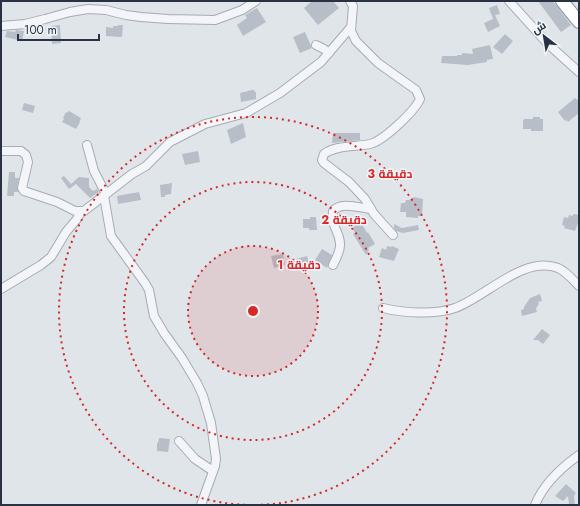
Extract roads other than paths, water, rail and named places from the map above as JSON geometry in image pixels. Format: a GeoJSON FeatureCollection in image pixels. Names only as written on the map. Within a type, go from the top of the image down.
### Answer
{"type":"FeatureCollection","features":[{"type":"Feature","properties":{"kind":"highway"},"geometry":{"type":"LineString","coordinates":[[562,1],[579,22]]}},
{"type":"Feature","properties":{"kind":"highway"},"geometry":{"type":"LineString","coordinates":[[570,1],[579,13]]}},
{"type":"Feature","properties":{"kind":"street"},"geometry":{"type":"LineString","coordinates":[[1,26],[31,22],[88,9],[106,10],[141,17],[215,20],[242,10],[256,1]]}},
{"type":"Feature","properties":{"kind":"street"},"geometry":{"type":"LineString","coordinates":[[350,1],[353,6],[351,27],[353,35],[370,55],[386,69],[416,90],[420,99],[416,106],[383,138],[371,144],[332,150],[328,152],[322,160],[349,182],[365,199],[371,209],[393,235]]}},
{"type":"Feature","properties":{"kind":"street"},"geometry":{"type":"LineString","coordinates":[[509,1],[548,44],[579,72]]}},
{"type":"Feature","properties":{"kind":"street"},"geometry":{"type":"LineString","coordinates":[[1,289],[41,265],[51,257],[66,232],[81,212],[132,174],[146,166],[170,142],[205,124],[246,113],[268,101],[321,62],[351,27]]}},
{"type":"Feature","properties":{"kind":"street"},"geometry":{"type":"LineString","coordinates":[[316,45],[329,53]]}},
{"type":"Feature","properties":{"kind":"street"},"geometry":{"type":"LineString","coordinates":[[87,144],[94,171],[105,195],[111,236],[145,283],[149,290],[154,316],[182,358],[203,396],[211,423],[216,459],[201,505]]}},
{"type":"Feature","properties":{"kind":"street"},"geometry":{"type":"LineString","coordinates":[[1,151],[21,151],[26,155],[28,162],[22,188],[24,191],[81,212]]}},
{"type":"Feature","properties":{"kind":"street"},"geometry":{"type":"LineString","coordinates":[[333,265],[340,246],[339,238],[333,225],[333,211],[337,207],[346,206],[371,209]]}},
{"type":"Feature","properties":{"kind":"street"},"geometry":{"type":"LineString","coordinates":[[383,308],[417,312],[452,309],[482,294],[515,274],[541,266],[558,268],[566,273],[579,286]]}},
{"type":"Feature","properties":{"kind":"street"},"geometry":{"type":"LineString","coordinates":[[179,441],[196,459],[213,471]]}},
{"type":"Feature","properties":{"kind":"street"},"geometry":{"type":"LineString","coordinates":[[535,505],[541,492],[556,475],[579,455]]}}]}
